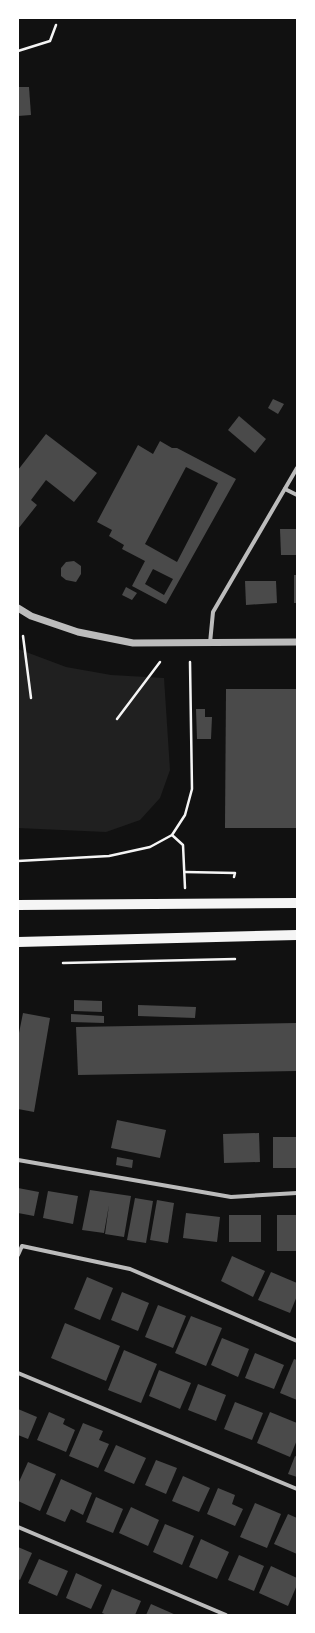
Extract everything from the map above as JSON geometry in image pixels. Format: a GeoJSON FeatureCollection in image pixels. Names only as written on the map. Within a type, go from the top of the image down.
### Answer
{"type":"FeatureCollection","features":[{"type":"Feature","properties":{"kind":"main road"},"geometry":{"type":"LineString","coordinates":[[18,905],[297,903]]}},
{"type":"Feature","properties":{"kind":"main road"},"geometry":{"type":"LineString","coordinates":[[18,942],[297,935]]}},
{"type":"Feature","properties":{"kind":"street"},"geometry":{"type":"LineString","coordinates":[[210,643],[213,612],[297,468]]}},
{"type":"Feature","properties":{"kind":"street"},"geometry":{"type":"LineString","coordinates":[[285,489],[297,494]]}},
{"type":"Feature","properties":{"kind":"street"},"geometry":{"type":"LineString","coordinates":[[18,608],[31,616],[78,632],[133,643],[297,642]]}},
{"type":"Feature","properties":{"kind":"street"},"geometry":{"type":"LineString","coordinates":[[18,1160],[231,1197],[297,1192]]}},
{"type":"Feature","properties":{"kind":"street"},"geometry":{"type":"LineString","coordinates":[[18,1255],[22,1246],[130,1269],[297,1341]]}},
{"type":"Feature","properties":{"kind":"street"},"geometry":{"type":"LineString","coordinates":[[18,1373],[297,1489]]}},
{"type":"Feature","properties":{"kind":"street"},"geometry":{"type":"LineString","coordinates":[[18,1527],[226,1615]]}},
{"type":"Feature","properties":{"kind":"path"},"geometry":{"type":"LineString","coordinates":[[18,51],[50,42],[56,25]]}},
{"type":"Feature","properties":{"kind":"path"},"geometry":{"type":"LineString","coordinates":[[23,636],[31,698]]}},
{"type":"Feature","properties":{"kind":"path"},"geometry":{"type":"LineString","coordinates":[[117,720],[160,662]]}},
{"type":"Feature","properties":{"kind":"path"},"geometry":{"type":"LineString","coordinates":[[18,861],[109,856],[150,847],[172,835],[185,814],[192,789],[190,662]]}},
{"type":"Feature","properties":{"kind":"path"},"geometry":{"type":"LineString","coordinates":[[172,835],[183,845],[184,865]]}},
{"type":"Feature","properties":{"kind":"path"},"geometry":{"type":"LineString","coordinates":[[184,872],[235,873],[234,876]]}},
{"type":"Feature","properties":{"kind":"path"},"geometry":{"type":"LineString","coordinates":[[63,963],[235,958]]}},
{"type":"Feature","properties":{"kind":"shaded area"},"geometry":{"type":"Polygon","coordinates":[[[18,649],[66,667],[111,675],[164,678],[170,770],[160,798],[140,820],[106,832],[18,828],[18,649]]]}},
{"type":"Feature","properties":{"kind":"building"},"geometry":{"type":"Polygon","coordinates":[[[18,87],[29,87],[31,115],[18,116],[18,87]]]}},
{"type":"Feature","properties":{"kind":"building"},"geometry":{"type":"Polygon","coordinates":[[[273,399],[284,404],[278,414],[268,408],[273,399]]]}},
{"type":"Feature","properties":{"kind":"building"},"geometry":{"type":"Polygon","coordinates":[[[239,416],[266,439],[255,453],[228,430],[239,416]]]}},
{"type":"Feature","properties":{"kind":"building"},"geometry":{"type":"Polygon","coordinates":[[[46,434],[97,473],[74,502],[46,480],[31,500],[37,505],[18,529],[18,470],[46,434]]]}},
{"type":"Feature","properties":{"kind":"building"},"geometry":{"type":"Polygon","coordinates":[[[160,441],[172,448],[177,448],[236,479],[166,604],[132,586],[145,561],[122,549],[124,545],[109,536],[112,530],[97,522],[138,445],[153,454],[160,441]],[[186,467],[145,544],[177,562],[218,483],[186,467]],[[153,569],[145,584],[164,595],[173,579],[153,569]]]}},
{"type":"Feature","properties":{"kind":"building"},"geometry":{"type":"Polygon","coordinates":[[[280,529],[297,529],[297,555],[281,555],[280,529]]]}},
{"type":"Feature","properties":{"kind":"building"},"geometry":{"type":"Polygon","coordinates":[[[74,561],[81,566],[81,574],[76,582],[66,580],[61,576],[61,568],[66,562],[74,561]]]}},
{"type":"Feature","properties":{"kind":"building"},"geometry":{"type":"Polygon","coordinates":[[[294,575],[297,575],[297,603],[294,603],[294,575]]]}},
{"type":"Feature","properties":{"kind":"building"},"geometry":{"type":"Polygon","coordinates":[[[245,581],[276,581],[277,603],[246,605],[245,581]]]}},
{"type":"Feature","properties":{"kind":"building"},"geometry":{"type":"Polygon","coordinates":[[[126,587],[137,593],[132,600],[122,595],[126,587]]]}},
{"type":"Feature","properties":{"kind":"building"},"geometry":{"type":"Polygon","coordinates":[[[226,689],[297,689],[297,828],[225,828],[226,689]]]}},
{"type":"Feature","properties":{"kind":"building"},"geometry":{"type":"Polygon","coordinates":[[[196,709],[205,709],[205,717],[212,717],[211,739],[197,739],[196,709]]]}},
{"type":"Feature","properties":{"kind":"building"},"geometry":{"type":"Polygon","coordinates":[[[74,1000],[102,1001],[102,1012],[74,1011],[74,1000]]]}},
{"type":"Feature","properties":{"kind":"building"},"geometry":{"type":"Polygon","coordinates":[[[138,1005],[196,1007],[195,1018],[138,1016],[138,1005]]]}},
{"type":"Feature","properties":{"kind":"building"},"geometry":{"type":"Polygon","coordinates":[[[23,1013],[50,1018],[34,1112],[18,1109],[18,1038],[23,1013]]]}},
{"type":"Feature","properties":{"kind":"building"},"geometry":{"type":"Polygon","coordinates":[[[71,1014],[104,1016],[104,1023],[71,1022],[71,1014]]]}},
{"type":"Feature","properties":{"kind":"building"},"geometry":{"type":"Polygon","coordinates":[[[297,1023],[297,1071],[78,1075],[76,1027],[297,1023]]]}},
{"type":"Feature","properties":{"kind":"building"},"geometry":{"type":"Polygon","coordinates":[[[117,1120],[166,1130],[160,1158],[111,1148],[117,1120]]]}},
{"type":"Feature","properties":{"kind":"building"},"geometry":{"type":"Polygon","coordinates":[[[259,1133],[260,1162],[224,1163],[223,1134],[259,1133]]]}},
{"type":"Feature","properties":{"kind":"building"},"geometry":{"type":"Polygon","coordinates":[[[273,1137],[297,1137],[297,1168],[273,1168],[273,1137]]]}},
{"type":"Feature","properties":{"kind":"building"},"geometry":{"type":"Polygon","coordinates":[[[117,1157],[133,1160],[132,1168],[116,1165],[117,1157]]]}},
{"type":"Feature","properties":{"kind":"building"},"geometry":{"type":"Polygon","coordinates":[[[18,1188],[39,1192],[34,1216],[18,1213],[18,1188]]]}},
{"type":"Feature","properties":{"kind":"building"},"geometry":{"type":"Polygon","coordinates":[[[90,1190],[131,1196],[124,1237],[105,1234],[109,1205],[104,1233],[82,1230],[90,1190]]]}},
{"type":"Feature","properties":{"kind":"building"},"geometry":{"type":"Polygon","coordinates":[[[48,1191],[78,1196],[73,1224],[43,1218],[48,1191]]]}},
{"type":"Feature","properties":{"kind":"building"},"geometry":{"type":"Polygon","coordinates":[[[135,1198],[153,1201],[146,1243],[127,1240],[135,1198]]]}},
{"type":"Feature","properties":{"kind":"building"},"geometry":{"type":"Polygon","coordinates":[[[157,1200],[174,1203],[168,1243],[150,1240],[157,1200]]]}},
{"type":"Feature","properties":{"kind":"building"},"geometry":{"type":"Polygon","coordinates":[[[186,1213],[220,1217],[217,1242],[183,1238],[186,1213]]]}},
{"type":"Feature","properties":{"kind":"building"},"geometry":{"type":"Polygon","coordinates":[[[229,1215],[261,1215],[261,1242],[229,1242],[229,1215]]]}},
{"type":"Feature","properties":{"kind":"building"},"geometry":{"type":"Polygon","coordinates":[[[277,1215],[297,1215],[297,1251],[277,1251],[277,1215]]]}},
{"type":"Feature","properties":{"kind":"building"},"geometry":{"type":"Polygon","coordinates":[[[232,1256],[265,1271],[253,1297],[221,1281],[232,1256]]]}},
{"type":"Feature","properties":{"kind":"building"},"geometry":{"type":"Polygon","coordinates":[[[271,1272],[297,1283],[297,1296],[290,1313],[258,1300],[271,1272]]]}},
{"type":"Feature","properties":{"kind":"building"},"geometry":{"type":"Polygon","coordinates":[[[87,1277],[113,1288],[100,1320],[74,1309],[87,1277]]]}},
{"type":"Feature","properties":{"kind":"building"},"geometry":{"type":"Polygon","coordinates":[[[122,1292],[149,1303],[138,1331],[111,1320],[122,1292]]]}},
{"type":"Feature","properties":{"kind":"building"},"geometry":{"type":"Polygon","coordinates":[[[158,1305],[186,1316],[173,1348],[145,1337],[158,1305]]]}},
{"type":"Feature","properties":{"kind":"building"},"geometry":{"type":"Polygon","coordinates":[[[191,1316],[222,1328],[206,1366],[175,1353],[191,1316]]]}},
{"type":"Feature","properties":{"kind":"building"},"geometry":{"type":"Polygon","coordinates":[[[65,1323],[120,1346],[106,1381],[51,1358],[65,1323]]]}},
{"type":"Feature","properties":{"kind":"building"},"geometry":{"type":"Polygon","coordinates":[[[222,1338],[249,1349],[238,1377],[211,1365],[222,1338]]]}},
{"type":"Feature","properties":{"kind":"building"},"geometry":{"type":"Polygon","coordinates":[[[124,1350],[157,1364],[141,1403],[108,1390],[124,1350]]]}},
{"type":"Feature","properties":{"kind":"building"},"geometry":{"type":"Polygon","coordinates":[[[255,1353],[284,1365],[274,1389],[245,1378],[255,1353]]]}},
{"type":"Feature","properties":{"kind":"building"},"geometry":{"type":"Polygon","coordinates":[[[294,1359],[297,1360],[297,1400],[280,1393],[294,1359]]]}},
{"type":"Feature","properties":{"kind":"building"},"geometry":{"type":"Polygon","coordinates":[[[159,1370],[191,1383],[180,1409],[149,1396],[159,1370]]]}},
{"type":"Feature","properties":{"kind":"building"},"geometry":{"type":"Polygon","coordinates":[[[198,1384],[226,1395],[216,1421],[188,1410],[198,1384]]]}},
{"type":"Feature","properties":{"kind":"building"},"geometry":{"type":"Polygon","coordinates":[[[235,1402],[263,1413],[252,1440],[224,1429],[235,1402]]]}},
{"type":"Feature","properties":{"kind":"building"},"geometry":{"type":"Polygon","coordinates":[[[18,1409],[37,1417],[28,1439],[18,1435],[18,1409]]]}},
{"type":"Feature","properties":{"kind":"building"},"geometry":{"type":"Polygon","coordinates":[[[49,1412],[65,1419],[63,1424],[75,1430],[66,1452],[37,1440],[49,1412]]]}},
{"type":"Feature","properties":{"kind":"building"},"geometry":{"type":"Polygon","coordinates":[[[270,1412],[297,1423],[297,1440],[290,1457],[257,1443],[270,1412]]]}},
{"type":"Feature","properties":{"kind":"building"},"geometry":{"type":"Polygon","coordinates":[[[83,1423],[103,1431],[99,1440],[109,1444],[98,1468],[69,1456],[83,1423]]]}},
{"type":"Feature","properties":{"kind":"building"},"geometry":{"type":"Polygon","coordinates":[[[116,1445],[146,1458],[134,1484],[104,1471],[116,1445]]]}},
{"type":"Feature","properties":{"kind":"building"},"geometry":{"type":"Polygon","coordinates":[[[295,1456],[297,1457],[297,1477],[288,1474],[295,1456]]]}},
{"type":"Feature","properties":{"kind":"building"},"geometry":{"type":"Polygon","coordinates":[[[156,1460],[177,1468],[166,1494],[145,1485],[156,1460]]]}},
{"type":"Feature","properties":{"kind":"building"},"geometry":{"type":"Polygon","coordinates":[[[28,1462],[56,1474],[40,1511],[18,1501],[18,1484],[28,1462]]]}},
{"type":"Feature","properties":{"kind":"building"},"geometry":{"type":"Polygon","coordinates":[[[183,1476],[210,1488],[199,1512],[172,1501],[183,1476]]]}},
{"type":"Feature","properties":{"kind":"building"},"geometry":{"type":"Polygon","coordinates":[[[61,1479],[92,1493],[83,1515],[71,1509],[65,1522],[46,1514],[61,1479]]]}},
{"type":"Feature","properties":{"kind":"building"},"geometry":{"type":"Polygon","coordinates":[[[218,1488],[235,1495],[232,1504],[243,1509],[235,1526],[207,1514],[218,1488]]]}},
{"type":"Feature","properties":{"kind":"building"},"geometry":{"type":"Polygon","coordinates":[[[96,1497],[123,1509],[113,1533],[86,1522],[96,1497]]]}},
{"type":"Feature","properties":{"kind":"building"},"geometry":{"type":"Polygon","coordinates":[[[255,1503],[281,1514],[267,1548],[240,1537],[255,1503]]]}},
{"type":"Feature","properties":{"kind":"building"},"geometry":{"type":"Polygon","coordinates":[[[131,1507],[159,1520],[148,1546],[119,1533],[131,1507]]]}},
{"type":"Feature","properties":{"kind":"building"},"geometry":{"type":"Polygon","coordinates":[[[288,1514],[297,1518],[297,1554],[274,1544],[288,1514]]]}},
{"type":"Feature","properties":{"kind":"building"},"geometry":{"type":"Polygon","coordinates":[[[165,1524],[194,1536],[182,1565],[153,1552],[165,1524]]]}},
{"type":"Feature","properties":{"kind":"building"},"geometry":{"type":"Polygon","coordinates":[[[201,1539],[229,1552],[217,1579],[189,1567],[201,1539]]]}},
{"type":"Feature","properties":{"kind":"building"},"geometry":{"type":"Polygon","coordinates":[[[18,1547],[32,1553],[20,1580],[18,1579],[18,1547]]]}},
{"type":"Feature","properties":{"kind":"building"},"geometry":{"type":"Polygon","coordinates":[[[239,1555],[264,1566],[254,1591],[228,1580],[239,1555]]]}},
{"type":"Feature","properties":{"kind":"building"},"geometry":{"type":"Polygon","coordinates":[[[39,1559],[68,1571],[57,1596],[28,1583],[39,1559]]]}},
{"type":"Feature","properties":{"kind":"building"},"geometry":{"type":"Polygon","coordinates":[[[271,1566],[297,1578],[297,1585],[288,1606],[259,1593],[271,1566]]]}},
{"type":"Feature","properties":{"kind":"building"},"geometry":{"type":"Polygon","coordinates":[[[76,1573],[102,1585],[91,1609],[66,1598],[76,1573]]]}},
{"type":"Feature","properties":{"kind":"building"},"geometry":{"type":"Polygon","coordinates":[[[112,1589],[141,1601],[135,1615],[107,1615],[102,1613],[112,1589]]]}},
{"type":"Feature","properties":{"kind":"building"},"geometry":{"type":"Polygon","coordinates":[[[151,1604],[176,1615],[146,1615],[151,1604]]]}}]}
